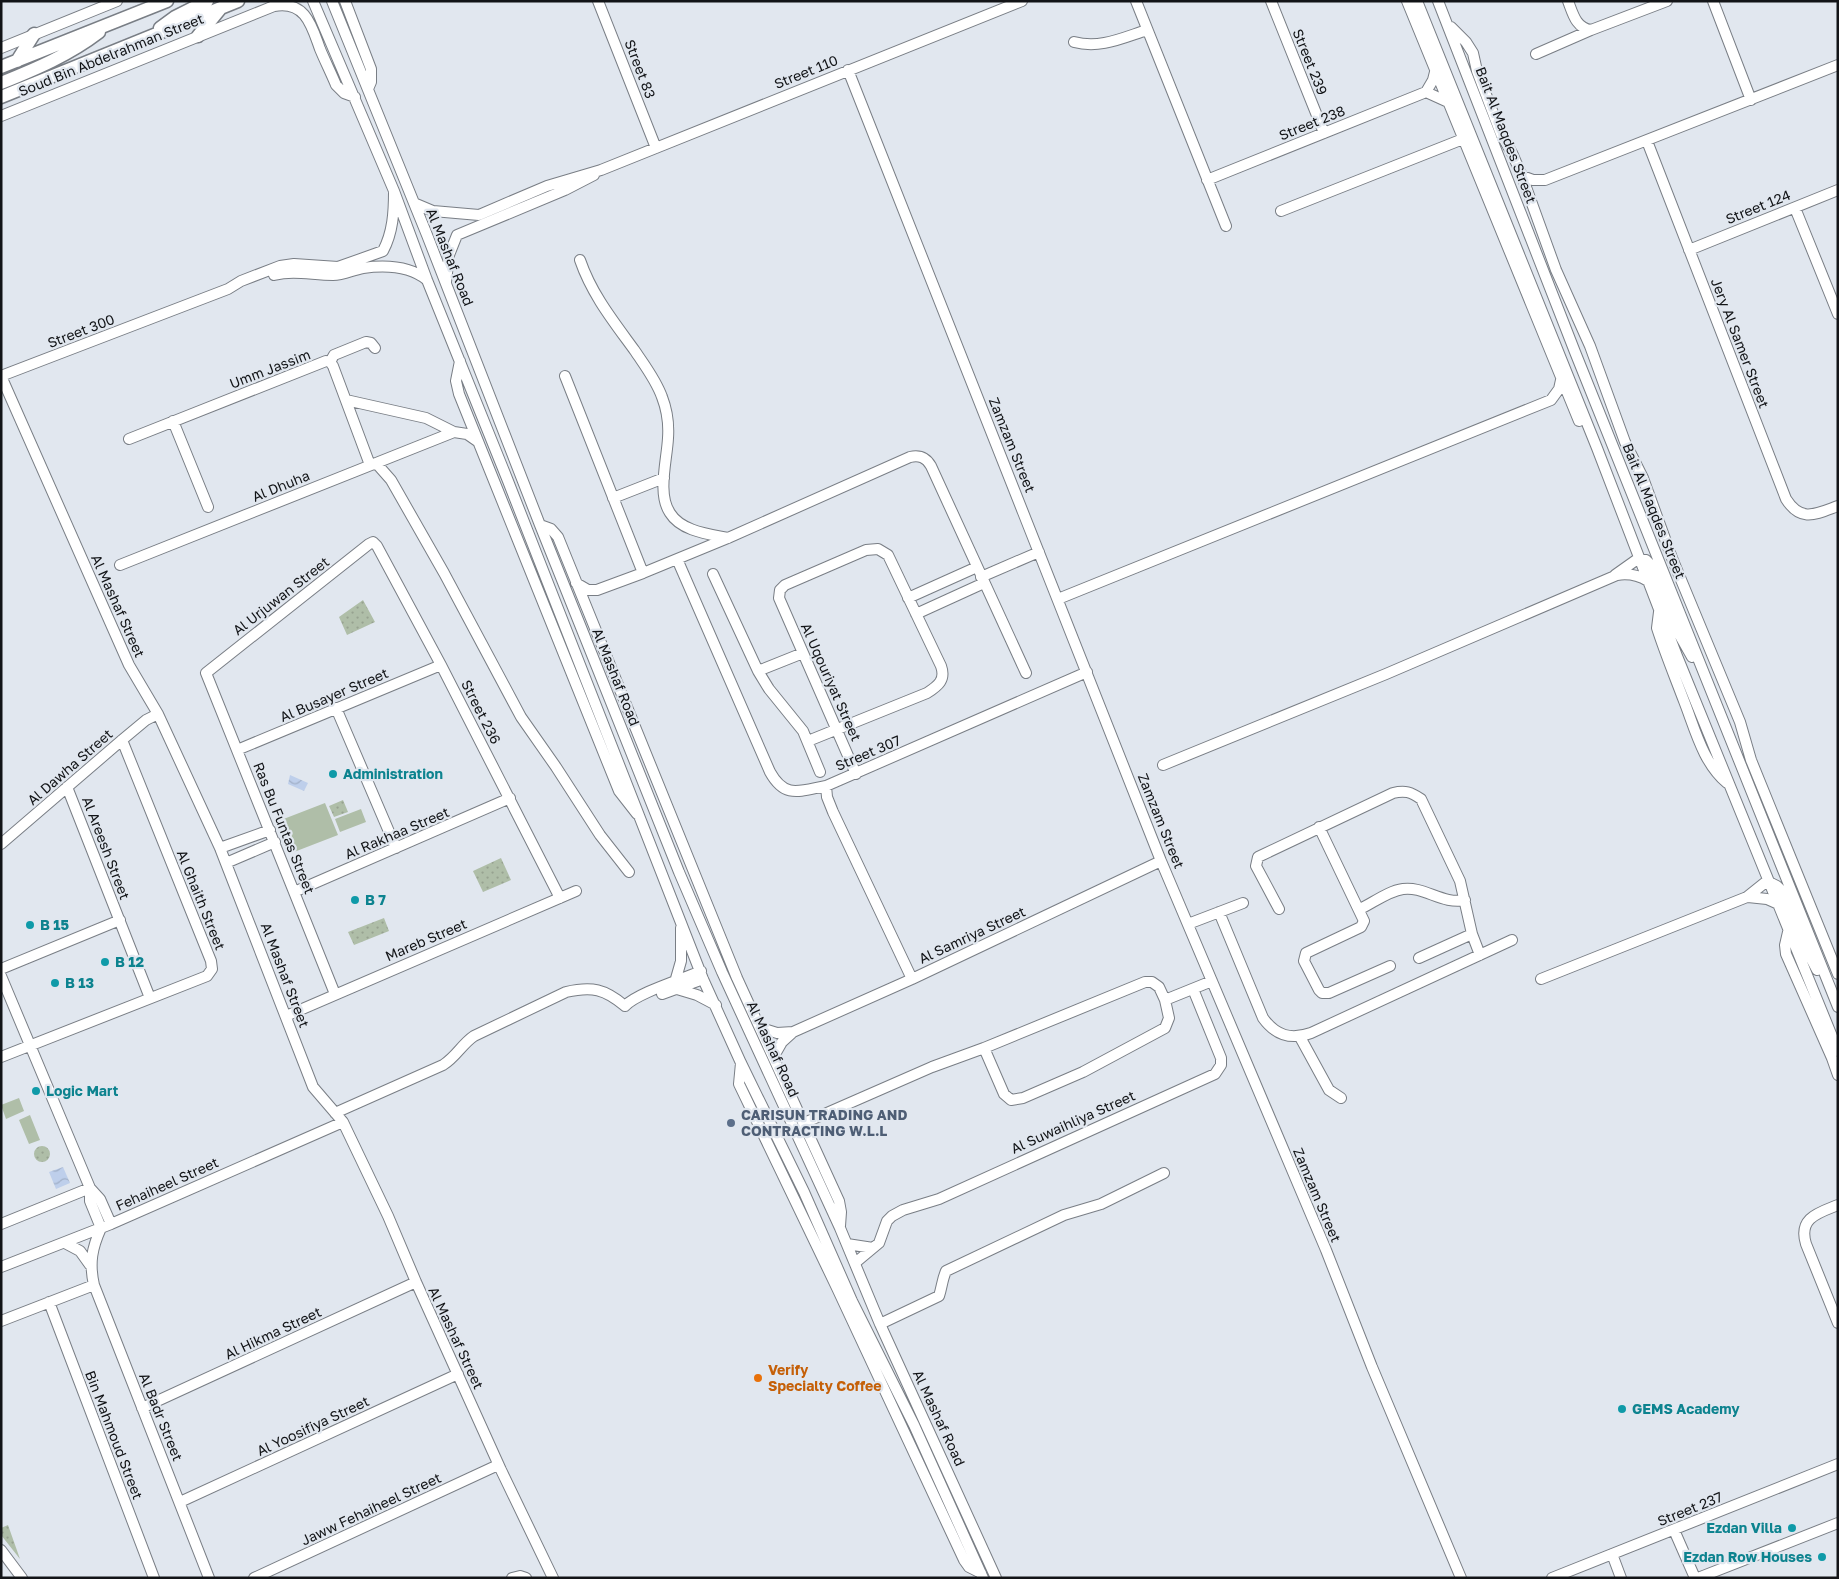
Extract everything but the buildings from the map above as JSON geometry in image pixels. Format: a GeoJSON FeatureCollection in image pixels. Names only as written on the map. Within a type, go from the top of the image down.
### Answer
{"type":"FeatureCollection","features":[{"type":"Feature","properties":{"kind":"main road","name":"Soud Bin Abdelrahman Street"},"geometry":{"type":"LineString","coordinates":[[1,67],[167,1]]}},
{"type":"Feature","properties":{"kind":"main road"},"geometry":{"type":"LineString","coordinates":[[148,38],[175,16],[207,1]]}},
{"type":"Feature","properties":{"kind":"main road","name":"Soud Bin Abdelrahman Street"},"geometry":{"type":"LineString","coordinates":[[1,97],[238,1]]}},
{"type":"Feature","properties":{"kind":"main road"},"geometry":{"type":"LineString","coordinates":[[198,36],[222,8]]}},
{"type":"Feature","properties":{"kind":"main road"},"geometry":{"type":"LineString","coordinates":[[1,83],[80,47],[111,23]]}},
{"type":"Feature","properties":{"kind":"main road"},"geometry":{"type":"LineString","coordinates":[[16,61],[34,34]]}},
{"type":"Feature","properties":{"kind":"street"},"geometry":{"type":"LineString","coordinates":[[1,48],[117,1]]}},
{"type":"Feature","properties":{"kind":"street","name":"Al Mashaf Road"},"geometry":{"type":"LineString","coordinates":[[313,1],[394,191],[427,280],[508,480],[702,975],[741,1063],[804,1192],[852,1301],[914,1424],[982,1575]]}},
{"type":"Feature","properties":{"kind":"street","name":"Al Mashaf Road"},"geometry":{"type":"LineString","coordinates":[[332,1],[679,872],[722,972],[840,1228],[880,1324],[996,1578]]}},
{"type":"Feature","properties":{"kind":"street"},"geometry":{"type":"LineString","coordinates":[[345,1],[371,69],[371,82],[368,89]]}},
{"type":"Feature","properties":{"kind":"street","name":"Street 83"},"geometry":{"type":"LineString","coordinates":[[598,1],[656,148]]}},
{"type":"Feature","properties":{"kind":"street","name":"Street 110"},"geometry":{"type":"LineString","coordinates":[[414,203],[434,211],[479,215],[554,184],[601,170],[1022,1]]}},
{"type":"Feature","properties":{"kind":"street"},"geometry":{"type":"LineString","coordinates":[[1136,1],[1226,226]]}},
{"type":"Feature","properties":{"kind":"street","name":"Street 239"},"geometry":{"type":"LineString","coordinates":[[1271,1],[1324,133]]}},
{"type":"Feature","properties":{"kind":"street"},"geometry":{"type":"LineString","coordinates":[[1407,1],[1463,139],[1613,492],[1728,785],[1838,1052]]}},
{"type":"Feature","properties":{"kind":"street"},"geometry":{"type":"LineString","coordinates":[[1418,1],[1551,343],[1572,406],[1601,476],[1613,492]]}},
{"type":"Feature","properties":{"kind":"street","name":"Bait Al Maqdes Street"},"geometry":{"type":"LineString","coordinates":[[1438,1],[1665,576],[1838,1007]]}},
{"type":"Feature","properties":{"kind":"street"},"geometry":{"type":"LineString","coordinates":[[1568,1],[1577,23],[1586,29]]}},
{"type":"Feature","properties":{"kind":"street"},"geometry":{"type":"LineString","coordinates":[[1536,54],[1586,29],[1667,1]]}},
{"type":"Feature","properties":{"kind":"street"},"geometry":{"type":"LineString","coordinates":[[1713,1],[1752,100]]}},
{"type":"Feature","properties":{"kind":"street","name":"Soud Bin Abdelrahman Street"},"geometry":{"type":"LineString","coordinates":[[1,116],[280,4],[298,7],[308,16],[336,85],[344,93],[355,97]]}},
{"type":"Feature","properties":{"kind":"street","name":"Bait Al Maqdes Street"},"geometry":{"type":"LineString","coordinates":[[1448,24],[1466,42],[1473,53],[1477,71],[1499,130],[1522,176],[1556,270],[1590,346],[1625,442],[1643,478],[1672,558],[1740,722],[1751,760],[1838,974]]}},
{"type":"Feature","properties":{"kind":"street"},"geometry":{"type":"LineString","coordinates":[[1074,42],[1090,45],[1106,44],[1147,30]]}},
{"type":"Feature","properties":{"kind":"street"},"geometry":{"type":"LineString","coordinates":[[1522,176],[1533,180],[1545,180],[1647,142],[1838,65]]}},
{"type":"Feature","properties":{"kind":"street","name":"Zamzam Street"},"geometry":{"type":"LineString","coordinates":[[848,70],[1161,861],[1326,1250],[1372,1367],[1461,1578]]}},
{"type":"Feature","properties":{"kind":"street"},"geometry":{"type":"LineString","coordinates":[[1435,72],[1426,92],[1448,102]]}},
{"type":"Feature","properties":{"kind":"street","name":"Street 238"},"geometry":{"type":"LineString","coordinates":[[1207,180],[1426,92]]}},
{"type":"Feature","properties":{"kind":"street"},"geometry":{"type":"LineString","coordinates":[[1281,211],[1463,139]]}},
{"type":"Feature","properties":{"kind":"street","name":"Jery Al Samer Street"},"geometry":{"type":"LineString","coordinates":[[1647,142],[1786,499],[1797,512],[1806,515],[1814,515],[1838,506]]}},
{"type":"Feature","properties":{"kind":"street","name":"Street 110"},"geometry":{"type":"LineString","coordinates":[[446,286],[448,260],[457,236],[579,184],[601,170]]}},
{"type":"Feature","properties":{"kind":"street"},"geometry":{"type":"LineString","coordinates":[[1531,202],[1538,188],[1545,180]]}},
{"type":"Feature","properties":{"kind":"street","name":"Street 124"},"geometry":{"type":"LineString","coordinates":[[1689,250],[1838,190]]}},
{"type":"Feature","properties":{"kind":"street"},"geometry":{"type":"LineString","coordinates":[[228,289],[241,281],[280,266],[294,264],[338,267],[383,251],[392,226],[394,191]]}},
{"type":"Feature","properties":{"kind":"street"},"geometry":{"type":"LineString","coordinates":[[1795,208],[1838,314]]}},
{"type":"Feature","properties":{"kind":"street"},"geometry":{"type":"LineString","coordinates":[[1541,262],[1543,230]]}},
{"type":"Feature","properties":{"kind":"street"},"geometry":{"type":"LineString","coordinates":[[580,260],[596,296],[647,368],[662,397],[668,429],[664,478],[665,501],[668,510],[672,517],[681,524],[728,538]]}},
{"type":"Feature","properties":{"kind":"street"},"geometry":{"type":"LineString","coordinates":[[228,289],[239,288],[282,273],[296,272],[335,275],[362,268],[402,268],[416,272],[427,280]]}},
{"type":"Feature","properties":{"kind":"street","name":"Street 300"},"geometry":{"type":"LineString","coordinates":[[1,376],[228,289]]}},
{"type":"Feature","properties":{"kind":"street"},"geometry":{"type":"LineString","coordinates":[[330,362],[334,355],[366,342],[371,343],[375,348]]}},
{"type":"Feature","properties":{"kind":"street","name":"Al Mashaf Road"},"geometry":{"type":"LineString","coordinates":[[460,361],[456,381],[477,441],[619,791],[628,806],[640,818]]}},
{"type":"Feature","properties":{"kind":"street","name":"Umm Jassim"},"geometry":{"type":"LineString","coordinates":[[129,439],[330,362],[373,464]]}},
{"type":"Feature","properties":{"kind":"street","name":"Al Mashaf Street"},"geometry":{"type":"LineString","coordinates":[[1,376],[129,665],[158,714],[220,848],[313,1087],[343,1122],[388,1216],[498,1465],[553,1578]]}},
{"type":"Feature","properties":{"kind":"street"},"geometry":{"type":"LineString","coordinates":[[565,376],[643,573]]}},
{"type":"Feature","properties":{"kind":"street"},"geometry":{"type":"LineString","coordinates":[[1058,599],[1551,400],[1559,389],[1562,380]]}},
{"type":"Feature","properties":{"kind":"street"},"geometry":{"type":"LineString","coordinates":[[346,400],[426,418],[454,432],[467,434],[477,441]]}},
{"type":"Feature","properties":{"kind":"street"},"geometry":{"type":"LineString","coordinates":[[1551,400],[1572,406]]}},
{"type":"Feature","properties":{"kind":"street"},"geometry":{"type":"LineString","coordinates":[[454,432],[460,424],[465,410]]}},
{"type":"Feature","properties":{"kind":"street"},"geometry":{"type":"LineString","coordinates":[[173,422],[208,507]]}},
{"type":"Feature","properties":{"kind":"street","name":"Al Dhuha"},"geometry":{"type":"LineString","coordinates":[[120,565],[454,432]]}},
{"type":"Feature","properties":{"kind":"street"},"geometry":{"type":"LineString","coordinates":[[576,583],[584,588],[597,590],[643,573],[728,538],[910,457],[917,456],[924,458],[930,466],[1026,673]]}},
{"type":"Feature","properties":{"kind":"street"},"geometry":{"type":"LineString","coordinates":[[486,463],[508,480]]}},
{"type":"Feature","properties":{"kind":"street"},"geometry":{"type":"LineString","coordinates":[[373,464],[391,480],[426,540],[522,717],[600,835],[629,872]]}},
{"type":"Feature","properties":{"kind":"street"},"geometry":{"type":"LineString","coordinates":[[1623,469],[1643,478]]}},
{"type":"Feature","properties":{"kind":"street"},"geometry":{"type":"LineString","coordinates":[[613,498],[664,478]]}},
{"type":"Feature","properties":{"kind":"street","name":"Al Mashaf Road"},"geometry":{"type":"LineString","coordinates":[[540,525],[551,528],[558,537],[686,848],[737,978],[839,1201],[841,1212],[840,1228]]}},
{"type":"Feature","properties":{"kind":"street","name":"Street 236"},"geometry":{"type":"LineString","coordinates":[[373,542],[377,546],[441,665],[560,898]]}},
{"type":"Feature","properties":{"kind":"street","name":"Al Urjuwan Street"},"geometry":{"type":"LineString","coordinates":[[206,673],[373,542]]}},
{"type":"Feature","properties":{"kind":"street","name":"Al Uqouriyat Street"},"geometry":{"type":"LineString","coordinates":[[856,774],[779,594],[784,585],[872,548],[884,551],[888,555],[908,598]]}},
{"type":"Feature","properties":{"kind":"street"},"geometry":{"type":"LineString","coordinates":[[916,614],[1040,552]]}},
{"type":"Feature","properties":{"kind":"street"},"geometry":{"type":"LineString","coordinates":[[1611,578],[1639,558]]}},
{"type":"Feature","properties":{"kind":"street"},"geometry":{"type":"LineString","coordinates":[[1639,558],[1646,560],[1651,565],[1687,649],[1705,676]]}},
{"type":"Feature","properties":{"kind":"street"},"geometry":{"type":"LineString","coordinates":[[1665,576],[1672,558]]}},
{"type":"Feature","properties":{"kind":"street"},"geometry":{"type":"LineString","coordinates":[[678,559],[770,772],[777,784],[787,790],[798,791],[826,786]]}},
{"type":"Feature","properties":{"kind":"street"},"geometry":{"type":"LineString","coordinates":[[808,741],[938,686],[943,676],[941,666],[908,598],[977,566]]}},
{"type":"Feature","properties":{"kind":"street"},"geometry":{"type":"LineString","coordinates":[[713,574],[758,671],[808,741],[820,772]]}},
{"type":"Feature","properties":{"kind":"street"},"geometry":{"type":"LineString","coordinates":[[1163,765],[1395,670],[1611,578],[1630,574],[1648,581]]}},
{"type":"Feature","properties":{"kind":"street"},"geometry":{"type":"LineString","coordinates":[[588,613],[597,590]]}},
{"type":"Feature","properties":{"kind":"street"},"geometry":{"type":"LineString","coordinates":[[758,671],[803,653]]}},
{"type":"Feature","properties":{"kind":"street","name":"Al Busayer Street"},"geometry":{"type":"LineString","coordinates":[[237,750],[441,665]]}},
{"type":"Feature","properties":{"kind":"street","name":"Street 307"},"geometry":{"type":"LineString","coordinates":[[912,979],[830,805],[826,786],[1087,672]]}},
{"type":"Feature","properties":{"kind":"street","name":"Ras Bu Funtas Street"},"geometry":{"type":"LineString","coordinates":[[206,673],[335,994]]}},
{"type":"Feature","properties":{"kind":"street"},"geometry":{"type":"LineString","coordinates":[[336,708],[396,848]]}},
{"type":"Feature","properties":{"kind":"street","name":"Al Dawha Street"},"geometry":{"type":"LineString","coordinates":[[1,844],[146,720],[158,714]]}},
{"type":"Feature","properties":{"kind":"street","name":"Al Ghaith Street"},"geometry":{"type":"LineString","coordinates":[[1,1057],[207,976],[212,970],[212,965],[122,740]]}},
{"type":"Feature","properties":{"kind":"street","name":"Al Areesh Street"},"geometry":{"type":"LineString","coordinates":[[68,787],[150,998]]}},
{"type":"Feature","properties":{"kind":"street"},"geometry":{"type":"LineString","coordinates":[[1279,909],[1256,866],[1256,861],[1263,854],[1393,793],[1403,791],[1413,793],[1421,799],[1460,881],[1472,934],[1480,955]]}},
{"type":"Feature","properties":{"kind":"street","name":"Al Rakhaa Street"},"geometry":{"type":"LineString","coordinates":[[294,892],[510,798]]}},
{"type":"Feature","properties":{"kind":"street"},"geometry":{"type":"LineString","coordinates":[[1319,827],[1360,909],[1364,921],[1363,925],[1308,951],[1304,956],[1304,961],[1322,993],[1329,993],[1390,966]]}},
{"type":"Feature","properties":{"kind":"street"},"geometry":{"type":"LineString","coordinates":[[220,848],[270,830]]}},
{"type":"Feature","properties":{"kind":"street"},"geometry":{"type":"LineString","coordinates":[[226,863],[275,842]]}},
{"type":"Feature","properties":{"kind":"street"},"geometry":{"type":"LineString","coordinates":[[679,872],[686,848]]}},
{"type":"Feature","properties":{"kind":"street","name":"Al Samriya Street"},"geometry":{"type":"LineString","coordinates":[[774,1056],[782,1042],[793,1032],[912,979],[1161,861]]}},
{"type":"Feature","properties":{"kind":"street"},"geometry":{"type":"LineString","coordinates":[[1767,881],[1777,886],[1784,893],[1810,958],[1831,989]]}},
{"type":"Feature","properties":{"kind":"street"},"geometry":{"type":"LineString","coordinates":[[1541,979],[1747,897],[1767,881]]}},
{"type":"Feature","properties":{"kind":"street"},"geometry":{"type":"LineString","coordinates":[[1360,909],[1402,889],[1414,890],[1450,901],[1465,900]]}},
{"type":"Feature","properties":{"kind":"street","name":"Mareb Street"},"geometry":{"type":"LineString","coordinates":[[286,1016],[576,891]]}},
{"type":"Feature","properties":{"kind":"street"},"geometry":{"type":"LineString","coordinates":[[1747,897],[1767,899],[1776,904]]}},
{"type":"Feature","properties":{"kind":"street"},"geometry":{"type":"LineString","coordinates":[[1188,924],[1243,902]]}},
{"type":"Feature","properties":{"kind":"street"},"geometry":{"type":"LineString","coordinates":[[1219,912],[1263,1018],[1279,1034],[1289,1037],[1300,1037],[1512,940]]}},
{"type":"Feature","properties":{"kind":"street","name":"Al Areesh Street"},"geometry":{"type":"LineString","coordinates":[[1,969],[120,920]]}},
{"type":"Feature","properties":{"kind":"street"},"geometry":{"type":"LineString","coordinates":[[676,985],[681,960],[681,922]]}},
{"type":"Feature","properties":{"kind":"street"},"geometry":{"type":"LineString","coordinates":[[1788,932],[1785,945],[1786,954],[1832,1058],[1838,1076]]}},
{"type":"Feature","properties":{"kind":"street"},"geometry":{"type":"LineString","coordinates":[[1419,958],[1472,934]]}},
{"type":"Feature","properties":{"kind":"street"},"geometry":{"type":"LineString","coordinates":[[336,1113],[443,1064],[456,1055],[467,1040],[566,992],[591,988],[602,991],[626,1006],[640,1003],[676,985],[702,975]]}},
{"type":"Feature","properties":{"kind":"street"},"geometry":{"type":"LineString","coordinates":[[1,976],[90,1188],[100,1199],[100,1211],[106,1226]]}},
{"type":"Feature","properties":{"kind":"street"},"geometry":{"type":"LineString","coordinates":[[1166,1000],[1212,981]]}},
{"type":"Feature","properties":{"kind":"street"},"geometry":{"type":"LineString","coordinates":[[804,1123],[932,1067],[984,1048],[1000,1043],[1145,982],[1152,982],[1159,988],[1166,1000],[1169,1018],[1165,1028],[1083,1072],[1023,1098],[1012,1100],[1004,1094],[984,1048]]}},
{"type":"Feature","properties":{"kind":"street"},"geometry":{"type":"LineString","coordinates":[[676,985],[716,1005]]}},
{"type":"Feature","properties":{"kind":"street","name":"Al Suwaihliya Street"},"geometry":{"type":"LineString","coordinates":[[855,1263],[881,1241],[887,1221],[895,1214],[939,1198],[1215,1074],[1221,1065],[1221,1058],[1193,989]]}},
{"type":"Feature","properties":{"kind":"street","name":"Al Samriya Street"},"geometry":{"type":"LineString","coordinates":[[761,1028],[777,1033],[793,1032]]}},
{"type":"Feature","properties":{"kind":"street"},"geometry":{"type":"LineString","coordinates":[[1300,1037],[1329,1090],[1341,1098]]}},
{"type":"Feature","properties":{"kind":"street","name":"Fehaiheel Street"},"geometry":{"type":"LineString","coordinates":[[1,1267],[106,1226],[343,1122]]}},
{"type":"Feature","properties":{"kind":"street"},"geometry":{"type":"LineString","coordinates":[[880,1324],[939,1296],[942,1289],[941,1281],[946,1271],[1064,1215],[1102,1204],[1164,1173]]}},
{"type":"Feature","properties":{"kind":"street"},"geometry":{"type":"LineString","coordinates":[[1,1224],[90,1188]]}},
{"type":"Feature","properties":{"kind":"street"},"geometry":{"type":"LineString","coordinates":[[1838,1205],[1814,1215],[1807,1223],[1804,1233],[1806,1244],[1838,1323]]}},
{"type":"Feature","properties":{"kind":"street","name":"Al Badr Street"},"geometry":{"type":"LineString","coordinates":[[106,1226],[94,1246],[90,1265],[94,1285],[210,1578]]}},
{"type":"Feature","properties":{"kind":"street"},"geometry":{"type":"LineString","coordinates":[[65,1243],[80,1251],[90,1265]]}},
{"type":"Feature","properties":{"kind":"street"},"geometry":{"type":"LineString","coordinates":[[847,1244],[873,1248]]}},
{"type":"Feature","properties":{"kind":"street","name":"Al Hikma Street"},"geometry":{"type":"LineString","coordinates":[[142,1408],[416,1282]]}},
{"type":"Feature","properties":{"kind":"street"},"geometry":{"type":"LineString","coordinates":[[1,1321],[94,1285]]}},
{"type":"Feature","properties":{"kind":"street","name":"Bin Mahmoud Street"},"geometry":{"type":"LineString","coordinates":[[49,1302],[154,1578]]}},
{"type":"Feature","properties":{"kind":"street","name":"Al Yoosifiya Street"},"geometry":{"type":"LineString","coordinates":[[180,1502],[458,1374]]}},
{"type":"Feature","properties":{"kind":"street","name":"Street 237"},"geometry":{"type":"LineString","coordinates":[[1552,1578],[1838,1464]]}},
{"type":"Feature","properties":{"kind":"street","name":"Jaww Fehaiheel Street"},"geometry":{"type":"LineString","coordinates":[[254,1578],[498,1465]]}},
{"type":"Feature","properties":{"kind":"street"},"geometry":{"type":"LineString","coordinates":[[1674,1530],[1696,1578],[1838,1523]]}},
{"type":"Feature","properties":{"kind":"street"},"geometry":{"type":"LineString","coordinates":[[1,1550],[22,1578]]}},
{"type":"Feature","properties":{"kind":"street"},"geometry":{"type":"LineString","coordinates":[[1612,1554],[1621,1578]]}},
{"type":"Feature","properties":{"kind":"street"},"geometry":{"type":"LineString","coordinates":[[512,1578],[520,1576],[526,1578]]}},
{"type":"Feature","properties":{"kind":"green space"},"geometry":{"type":"Polygon","coordinates":[[[363,600],[375,622],[347,635],[339,617],[363,600]]]}},
{"type":"Feature","properties":{"kind":"green space"},"geometry":{"type":"Polygon","coordinates":[[[343,800],[348,812],[334,817],[329,806],[343,800]]]}},
{"type":"Feature","properties":{"kind":"green space"},"geometry":{"type":"Polygon","coordinates":[[[325,803],[338,835],[294,852],[281,820],[325,803]]]}},
{"type":"Feature","properties":{"kind":"green space"},"geometry":{"type":"Polygon","coordinates":[[[361,809],[366,822],[340,832],[335,819],[361,809]]]}},
{"type":"Feature","properties":{"kind":"green space"},"geometry":{"type":"Polygon","coordinates":[[[501,858],[511,880],[483,892],[473,871],[501,858]]]}},
{"type":"Feature","properties":{"kind":"green space"},"geometry":{"type":"Polygon","coordinates":[[[384,918],[389,931],[354,945],[348,932],[384,918]]]}},
{"type":"Feature","properties":{"kind":"green space"},"geometry":{"type":"Polygon","coordinates":[[[19,1098],[24,1111],[6,1119],[1,1105],[19,1098]]]}},
{"type":"Feature","properties":{"kind":"green space"},"geometry":{"type":"Polygon","coordinates":[[[30,1115],[40,1140],[29,1144],[19,1120],[30,1115]]]}},
{"type":"Feature","properties":{"kind":"green space"},"geometry":{"type":"Polygon","coordinates":[[[42,1146],[48,1148],[50,1154],[48,1160],[42,1162],[36,1160],[34,1154],[36,1148],[42,1146]]]}},
{"type":"Feature","properties":{"kind":"green space"},"geometry":{"type":"Polygon","coordinates":[[[8,1525],[20,1559],[1,1535],[1,1528],[8,1525]]]}},
{"type":"Feature","properties":{"kind":"water"},"geometry":{"type":"Polygon","coordinates":[[[290,775],[308,783],[304,791],[288,784],[290,775]]]}},
{"type":"Feature","properties":{"kind":"water"},"geometry":{"type":"Polygon","coordinates":[[[63,1167],[70,1183],[56,1189],[49,1172],[63,1167]]]}},
{"type":"Feature","properties":{"kind":"place","name":"Administration"},"geometry":{"type":"Point","coordinates":[333,774]}},
{"type":"Feature","properties":{"kind":"place","name":"B 7"},"geometry":{"type":"Point","coordinates":[355,900]}},
{"type":"Feature","properties":{"kind":"place","name":"B 15"},"geometry":{"type":"Point","coordinates":[30,925]}},
{"type":"Feature","properties":{"kind":"place","name":"B 12"},"geometry":{"type":"Point","coordinates":[105,962]}},
{"type":"Feature","properties":{"kind":"place","name":"B 13"},"geometry":{"type":"Point","coordinates":[55,983]}},
{"type":"Feature","properties":{"kind":"place","name":"Logic Mart"},"geometry":{"type":"Point","coordinates":[36,1091]}},
{"type":"Feature","properties":{"kind":"place","name":"CARISUN TRADING AND CONTRACTING W.L.L"},"geometry":{"type":"Point","coordinates":[731,1123]}},
{"type":"Feature","properties":{"kind":"place","name":"Verify Specialty Coffee"},"geometry":{"type":"Point","coordinates":[758,1378]}},
{"type":"Feature","properties":{"kind":"place","name":"GEMS Academy"},"geometry":{"type":"Point","coordinates":[1622,1409]}},
{"type":"Feature","properties":{"kind":"place","name":"Ezdan Villa"},"geometry":{"type":"Point","coordinates":[1792,1528]}},
{"type":"Feature","properties":{"kind":"place","name":"Ezdan Row Houses"},"geometry":{"type":"Point","coordinates":[1822,1557]}}]}
